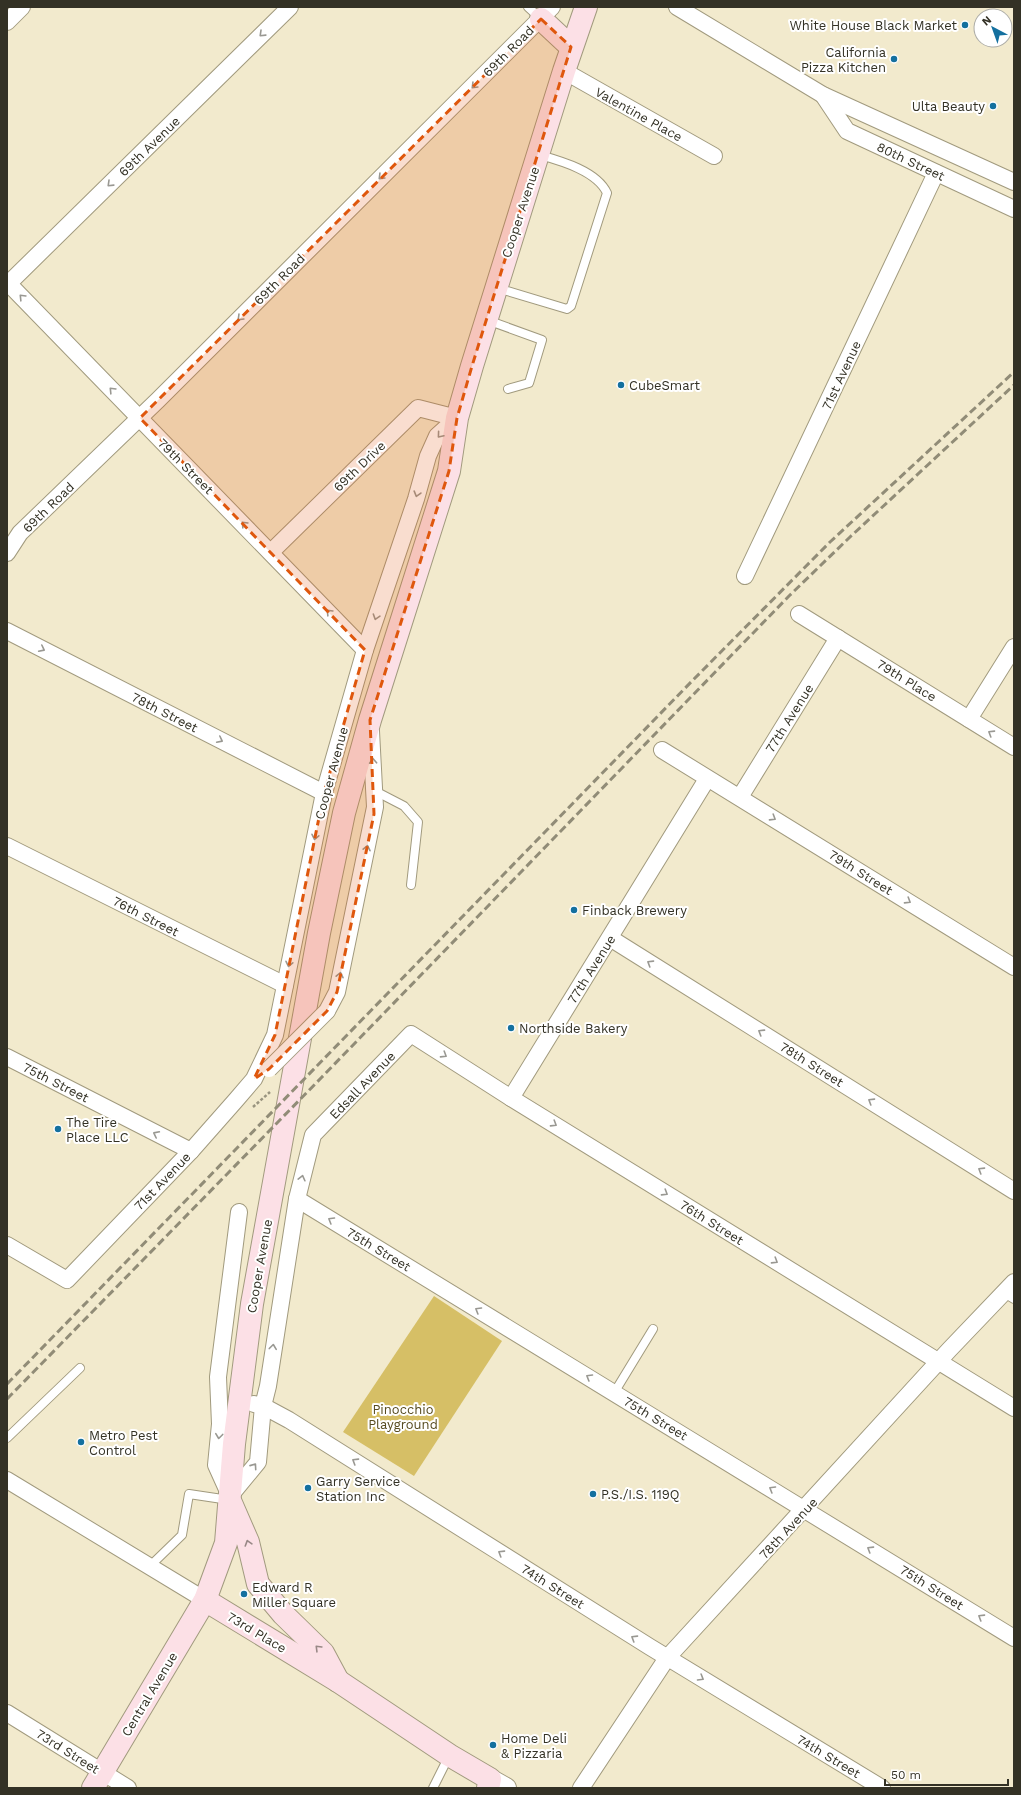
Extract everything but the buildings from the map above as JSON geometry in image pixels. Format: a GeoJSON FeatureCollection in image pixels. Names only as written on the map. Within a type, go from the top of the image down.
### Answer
{"type":"FeatureCollection","features":[{"type":"Feature","properties":{"kind":"main road","name":"Cooper Avenue"},"geometry":{"type":"LineString","coordinates":[[205,1600],[226,1543],[230,1498],[229,1399],[252,1304],[319,933],[344,813],[370,720],[449,471],[457,418],[486,320],[571,47],[586,7]]}},
{"type":"Feature","properties":{"kind":"main road"},"geometry":{"type":"LineString","coordinates":[[540,11],[571,47]]}},
{"type":"Feature","properties":{"kind":"main road"},"geometry":{"type":"LineString","coordinates":[[230,1498],[248,1542],[258,1584],[283,1614],[323,1653],[338,1681]]}},
{"type":"Feature","properties":{"kind":"main road","name":"73rd Place"},"geometry":{"type":"LineString","coordinates":[[205,1600],[338,1681],[494,1785]]}},
{"type":"Feature","properties":{"kind":"main road","name":"Central Avenue"},"geometry":{"type":"LineString","coordinates":[[98,1780],[205,1600]]}},
{"type":"Feature","properties":{"kind":"street"},"geometry":{"type":"LineString","coordinates":[[7,22],[22,7]]}},
{"type":"Feature","properties":{"kind":"street","name":"69th Avenue"},"geometry":{"type":"LineString","coordinates":[[8,284],[290,7]]}},
{"type":"Feature","properties":{"kind":"street","name":"80th Street"},"geometry":{"type":"LineString","coordinates":[[677,7],[823,95],[1014,182]]}},
{"type":"Feature","properties":{"kind":"street","name":"69th Road"},"geometry":{"type":"LineString","coordinates":[[7,553],[20,533],[140,418],[540,11]]}},
{"type":"Feature","properties":{"kind":"street","name":"Valentine Place"},"geometry":{"type":"LineString","coordinates":[[564,71],[714,156]]}},
{"type":"Feature","properties":{"kind":"street","name":"80th Street"},"geometry":{"type":"LineString","coordinates":[[823,95],[847,131],[1014,209]]}},
{"type":"Feature","properties":{"kind":"street","name":"71st Avenue"},"geometry":{"type":"LineString","coordinates":[[745,576],[936,173]]}},
{"type":"Feature","properties":{"kind":"street","name":"79th Street"},"geometry":{"type":"LineString","coordinates":[[8,284],[365,650]]}},
{"type":"Feature","properties":{"kind":"street","name":"69th Drive"},"geometry":{"type":"LineString","coordinates":[[271,552],[418,408],[457,418]]}},
{"type":"Feature","properties":{"kind":"street","name":"Cooper Avenue"},"geometry":{"type":"LineString","coordinates":[[254,1079],[275,1035],[324,793],[365,650],[416,499],[428,456],[437,436],[457,418]]}},
{"type":"Feature","properties":{"kind":"street","name":"79th Place"},"geometry":{"type":"LineString","coordinates":[[799,614],[1014,747]]}},
{"type":"Feature","properties":{"kind":"street","name":"78th Street"},"geometry":{"type":"LineString","coordinates":[[7,631],[324,793]]}},
{"type":"Feature","properties":{"kind":"street","name":"77th Avenue"},"geometry":{"type":"LineString","coordinates":[[740,797],[838,638]]}},
{"type":"Feature","properties":{"kind":"street"},"geometry":{"type":"LineString","coordinates":[[969,718],[1014,647]]}},
{"type":"Feature","properties":{"kind":"street","name":"Cooper Avenue"},"geometry":{"type":"LineString","coordinates":[[254,1079],[269,1069],[327,1011],[337,992],[374,814],[375,791],[370,720]]}},
{"type":"Feature","properties":{"kind":"street","name":"79th Street"},"geometry":{"type":"LineString","coordinates":[[662,750],[1014,967]]}},
{"type":"Feature","properties":{"kind":"street","name":"77th Avenue"},"geometry":{"type":"LineString","coordinates":[[511,1098],[707,779]]}},
{"type":"Feature","properties":{"kind":"street","name":"76th Street"},"geometry":{"type":"LineString","coordinates":[[7,846],[285,985]]}},
{"type":"Feature","properties":{"kind":"street","name":"78th Street"},"geometry":{"type":"LineString","coordinates":[[610,938],[1014,1191]]}},
{"type":"Feature","properties":{"kind":"street","name":"76th Street"},"geometry":{"type":"LineString","coordinates":[[411,1034],[511,1098],[1014,1408]]}},
{"type":"Feature","properties":{"kind":"street","name":"Edsall Avenue"},"geometry":{"type":"LineString","coordinates":[[313,1135],[411,1034]]}},
{"type":"Feature","properties":{"kind":"street","name":"75th Street"},"geometry":{"type":"LineString","coordinates":[[7,1057],[191,1151]]}},
{"type":"Feature","properties":{"kind":"street","name":"71st Avenue"},"geometry":{"type":"LineString","coordinates":[[7,1245],[67,1280],[191,1151],[254,1079]]}},
{"type":"Feature","properties":{"kind":"street","name":"Cooper Avenue"},"geometry":{"type":"LineString","coordinates":[[230,1498],[258,1462],[263,1406],[268,1386],[297,1199],[313,1135]]}},
{"type":"Feature","properties":{"kind":"street","name":"75th Street"},"geometry":{"type":"LineString","coordinates":[[297,1199],[1014,1638]]}},
{"type":"Feature","properties":{"kind":"street","name":"Cooper Avenue"},"geometry":{"type":"LineString","coordinates":[[229,1399],[218,1377],[239,1212]]}},
{"type":"Feature","properties":{"kind":"street","name":"78th Avenue"},"geometry":{"type":"LineString","coordinates":[[581,1788],[668,1658],[939,1362],[1011,1292]]}},
{"type":"Feature","properties":{"kind":"street","name":"74th Street"},"geometry":{"type":"LineString","coordinates":[[229,1399],[263,1406],[296,1424],[668,1658],[882,1788]]}},
{"type":"Feature","properties":{"kind":"street","name":"73rd Place"},"geometry":{"type":"LineString","coordinates":[[7,1480],[205,1600]]}},
{"type":"Feature","properties":{"kind":"street","name":"73rd Street"},"geometry":{"type":"LineString","coordinates":[[7,1713],[98,1780],[128,1788]]}},
{"type":"Feature","properties":{"kind":"lane"},"geometry":{"type":"LineString","coordinates":[[496,287],[567,309],[571,306],[607,193],[604,186],[596,178],[564,162],[538,154]]}},
{"type":"Feature","properties":{"kind":"lane"},"geometry":{"type":"LineString","coordinates":[[486,320],[542,340],[529,383],[508,389]]}},
{"type":"Feature","properties":{"kind":"lane"},"geometry":{"type":"LineString","coordinates":[[375,791],[404,806],[418,822],[411,886]]}},
{"type":"Feature","properties":{"kind":"lane"},"geometry":{"type":"LineString","coordinates":[[614,1393],[654,1329]]}},
{"type":"Feature","properties":{"kind":"lane"},"geometry":{"type":"LineString","coordinates":[[7,1438],[80,1368]]}},
{"type":"Feature","properties":{"kind":"lane"},"geometry":{"type":"LineString","coordinates":[[149,1567],[182,1535],[189,1494],[230,1498]]}},
{"type":"Feature","properties":{"kind":"lane"},"geometry":{"type":"LineString","coordinates":[[433,1788],[449,1755]]}},
{"type":"Feature","properties":{"kind":"path"},"geometry":{"type":"LineString","coordinates":[[252,1108],[273,1090]]}},
{"type":"Feature","properties":{"kind":"highlighted area"},"geometry":{"type":"Polygon","coordinates":[[[541,19],[571,47],[457,418],[449,471],[370,720],[374,814],[337,992],[327,1011],[269,1069],[254,1079],[275,1035],[324,793],[365,650],[140,418],[541,19]]]}},
{"type":"Feature","properties":{"kind":"green space","name":"Pinocchio Playground"},"geometry":{"type":"Polygon","coordinates":[[[434,1296],[502,1341],[414,1476],[343,1432],[434,1296]]]}},
{"type":"Feature","properties":{"kind":"railway"},"geometry":{"type":"LineString","coordinates":[[7,1384],[694,679],[830,542],[1014,372]]}},
{"type":"Feature","properties":{"kind":"railway"},"geometry":{"type":"LineString","coordinates":[[7,1399],[789,596],[850,537],[1014,385]]}},
{"type":"Feature","properties":{"kind":"place","name":"White House Black Market"},"geometry":{"type":"Point","coordinates":[965,25]}},
{"type":"Feature","properties":{"kind":"place","name":"California Pizza Kitchen"},"geometry":{"type":"Point","coordinates":[894,59]}},
{"type":"Feature","properties":{"kind":"place","name":"Ulta Beauty"},"geometry":{"type":"Point","coordinates":[993,106]}},
{"type":"Feature","properties":{"kind":"place","name":"CubeSmart"},"geometry":{"type":"Point","coordinates":[621,385]}},
{"type":"Feature","properties":{"kind":"place","name":"Finback Brewery"},"geometry":{"type":"Point","coordinates":[574,910]}},
{"type":"Feature","properties":{"kind":"place","name":"Northside Bakery"},"geometry":{"type":"Point","coordinates":[511,1028]}},
{"type":"Feature","properties":{"kind":"place","name":"The Tire Place LLC"},"geometry":{"type":"Point","coordinates":[58,1129]}},
{"type":"Feature","properties":{"kind":"place","name":"Metro Pest Control"},"geometry":{"type":"Point","coordinates":[81,1442]}},
{"type":"Feature","properties":{"kind":"place","name":"Garry Service Station Inc"},"geometry":{"type":"Point","coordinates":[308,1488]}},
{"type":"Feature","properties":{"kind":"place","name":"P.S./I.S. 119Q"},"geometry":{"type":"Point","coordinates":[593,1494]}},
{"type":"Feature","properties":{"kind":"place","name":"Edward R Miller Square"},"geometry":{"type":"Point","coordinates":[244,1594]}},
{"type":"Feature","properties":{"kind":"place","name":"Home Deli & Pizzaria"},"geometry":{"type":"Point","coordinates":[493,1745]}}]}
